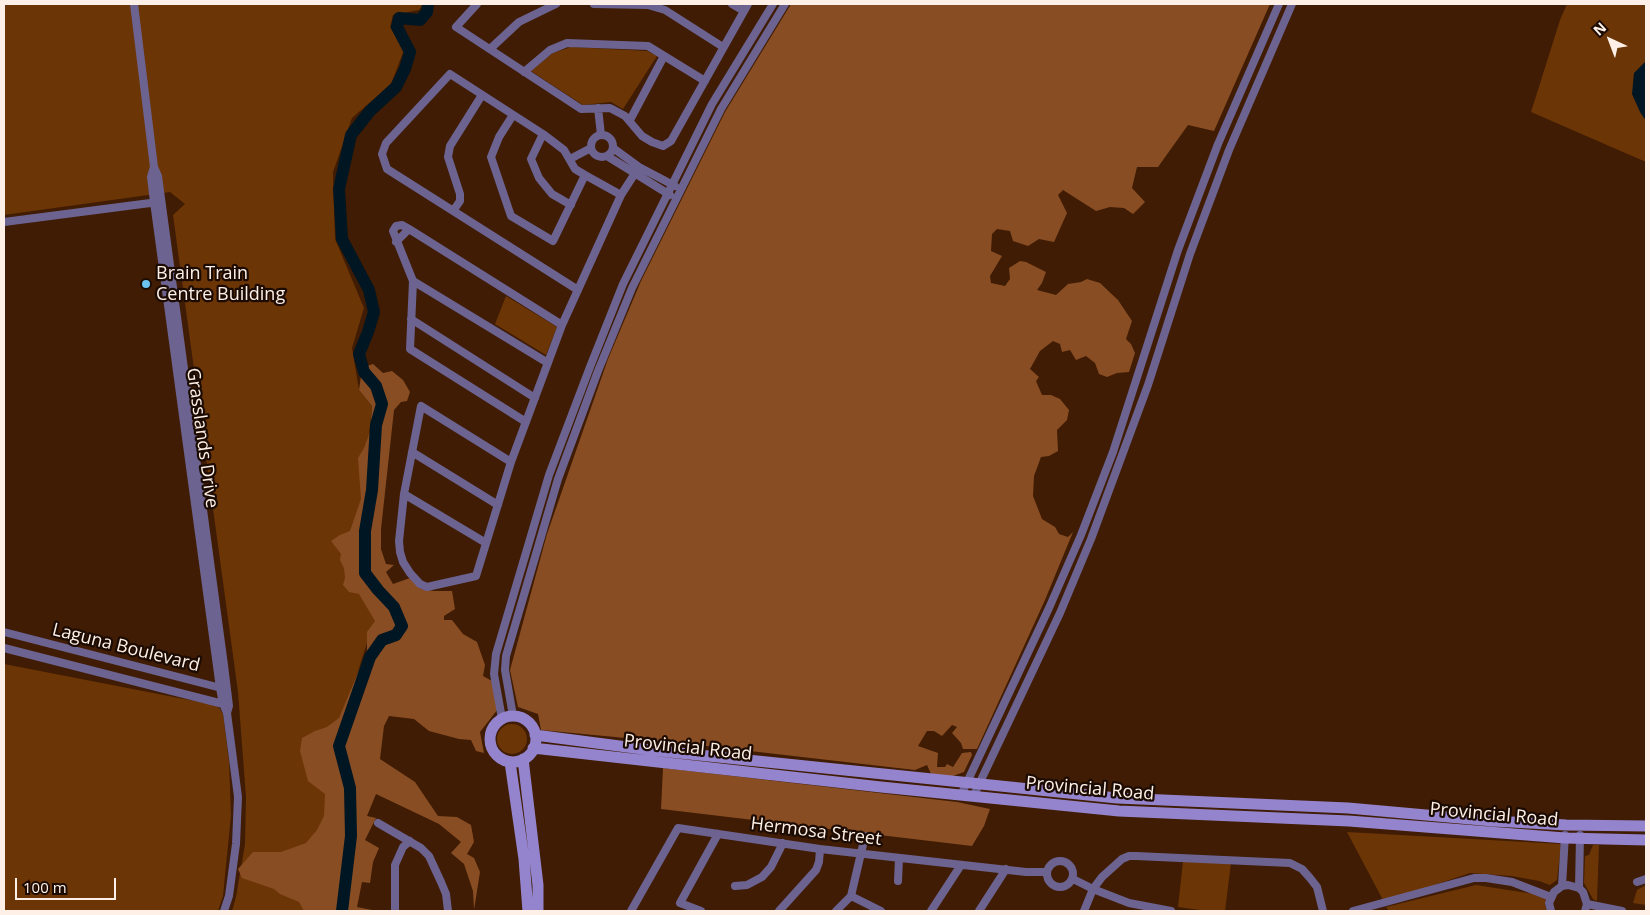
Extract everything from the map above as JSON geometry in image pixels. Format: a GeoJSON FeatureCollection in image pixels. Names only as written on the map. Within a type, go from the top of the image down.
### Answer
{"type":"FeatureCollection","features":[{"type":"Feature","properties":{"kind":"street","name":"Grasslands Drive"},"geometry":{"type":"LineString","coordinates":[[134,4],[154,166],[151,177],[158,202],[217,656],[227,708],[238,796],[236,844],[229,896],[224,911]]}},
{"type":"Feature","properties":{"kind":"street"},"geometry":{"type":"LineString","coordinates":[[477,4],[456,27],[581,109],[610,108],[630,120],[642,136],[663,146],[671,141],[746,7],[732,4]]}},
{"type":"Feature","properties":{"kind":"street"},"geometry":{"type":"LineString","coordinates":[[490,49],[519,22],[556,4]]}},
{"type":"Feature","properties":{"kind":"street"},"geometry":{"type":"LineString","coordinates":[[594,4],[648,5],[665,10],[724,47]]}},
{"type":"Feature","properties":{"kind":"street"},"geometry":{"type":"LineString","coordinates":[[508,718],[494,674],[494,662],[549,475],[623,284],[712,104],[773,4]]}},
{"type":"Feature","properties":{"kind":"street"},"geometry":{"type":"LineString","coordinates":[[508,718],[505,662],[558,480],[598,371],[632,288],[721,109],[785,4]]}},
{"type":"Feature","properties":{"kind":"street"},"geometry":{"type":"LineString","coordinates":[[960,795],[1049,608],[1081,535],[1113,452],[1176,256],[1218,144],[1279,4]]}},
{"type":"Feature","properties":{"kind":"street"},"geometry":{"type":"LineString","coordinates":[[974,797],[1060,613],[1091,539],[1123,456],[1196,237],[1229,150],[1292,4]]}},
{"type":"Feature","properties":{"kind":"street"},"geometry":{"type":"LineString","coordinates":[[524,72],[550,50],[567,43],[648,46],[705,81]]}},
{"type":"Feature","properties":{"kind":"street"},"geometry":{"type":"LineString","coordinates":[[630,120],[664,56]]}},
{"type":"Feature","properties":{"kind":"street"},"geometry":{"type":"LineString","coordinates":[[578,290],[387,169],[382,154],[386,143],[450,74],[543,134],[564,150],[575,170],[621,195]]}},
{"type":"Feature","properties":{"kind":"street"},"geometry":{"type":"LineString","coordinates":[[454,211],[460,201],[460,194],[448,157],[450,146],[482,95]]}},
{"type":"Feature","properties":{"kind":"street"},"geometry":{"type":"LineString","coordinates":[[598,108],[601,136]]}},
{"type":"Feature","properties":{"kind":"street"},"geometry":{"type":"LineString","coordinates":[[513,115],[499,138],[491,157],[511,216],[554,241],[585,175]]}},
{"type":"Feature","properties":{"kind":"street"},"geometry":{"type":"LineString","coordinates":[[543,134],[531,159],[539,178],[552,194],[571,205]]}},
{"type":"Feature","properties":{"kind":"street"},"geometry":{"type":"LineString","coordinates":[[570,159],[592,148],[595,138],[601,136],[610,139],[613,148],[637,170],[676,199]]}},
{"type":"Feature","properties":{"kind":"street"},"geometry":{"type":"LineString","coordinates":[[592,148],[597,156],[607,156],[681,190]]}},
{"type":"Feature","properties":{"kind":"street"},"geometry":{"type":"LineString","coordinates":[[607,156],[613,148]]}},
{"type":"Feature","properties":{"kind":"street"},"geometry":{"type":"LineString","coordinates":[[511,462],[421,406],[404,494],[399,541],[400,552],[410,573],[420,584],[427,587],[476,576],[511,462],[562,325],[621,195],[637,170]]}},
{"type":"Feature","properties":{"kind":"street"},"geometry":{"type":"LineString","coordinates":[[4,222],[158,202]]}},
{"type":"Feature","properties":{"kind":"street"},"geometry":{"type":"LineString","coordinates":[[526,422],[410,349],[413,280],[393,231],[396,226],[402,225],[562,325]]}},
{"type":"Feature","properties":{"kind":"street"},"geometry":{"type":"LineString","coordinates":[[396,242],[409,229]]}},
{"type":"Feature","properties":{"kind":"street"},"geometry":{"type":"LineString","coordinates":[[413,280],[548,363]]}},
{"type":"Feature","properties":{"kind":"street"},"geometry":{"type":"LineString","coordinates":[[411,319],[535,398]]}},
{"type":"Feature","properties":{"kind":"street"},"geometry":{"type":"LineString","coordinates":[[412,452],[498,505]]}},
{"type":"Feature","properties":{"kind":"street"},"geometry":{"type":"LineString","coordinates":[[1113,452],[1123,456]]}},
{"type":"Feature","properties":{"kind":"street"},"geometry":{"type":"LineString","coordinates":[[404,494],[486,543]]}},
{"type":"Feature","properties":{"kind":"street"},"geometry":{"type":"LineString","coordinates":[[1049,608],[1060,613]]}},
{"type":"Feature","properties":{"kind":"street","name":"Laguna Boulevard"},"geometry":{"type":"LineString","coordinates":[[4,632],[224,689]]}},
{"type":"Feature","properties":{"kind":"street"},"geometry":{"type":"LineString","coordinates":[[4,648],[227,708]]}},
{"type":"Feature","properties":{"kind":"street"},"geometry":{"type":"LineString","coordinates":[[70,665],[72,650]]}},
{"type":"Feature","properties":{"kind":"street"},"geometry":{"type":"LineString","coordinates":[[508,718],[526,720],[535,734],[533,748],[523,759],[510,762],[495,754],[490,743],[491,732],[497,722],[508,718]]}},
{"type":"Feature","properties":{"kind":"street","name":"Provincial Road"},"geometry":{"type":"LineString","coordinates":[[535,734],[650,750],[1117,798],[1370,810],[1493,821],[1581,826],[1646,826]]}},
{"type":"Feature","properties":{"kind":"street"},"geometry":{"type":"LineString","coordinates":[[987,741],[998,746]]}},
{"type":"Feature","properties":{"kind":"street","name":"Provincial Road"},"geometry":{"type":"LineString","coordinates":[[533,748],[974,797],[1119,810],[1367,822],[1580,839],[1646,840]]}},
{"type":"Feature","properties":{"kind":"street"},"geometry":{"type":"LineString","coordinates":[[980,756],[990,761]]}},
{"type":"Feature","properties":{"kind":"street"},"geometry":{"type":"LineString","coordinates":[[523,759],[538,885],[538,911]]}},
{"type":"Feature","properties":{"kind":"street"},"geometry":{"type":"LineString","coordinates":[[510,762],[524,858],[528,911]]}},
{"type":"Feature","properties":{"kind":"street"},"geometry":{"type":"LineString","coordinates":[[880,787],[882,774]]}},
{"type":"Feature","properties":{"kind":"street"},"geometry":{"type":"LineString","coordinates":[[1174,801],[1175,813]]}},
{"type":"Feature","properties":{"kind":"street"},"geometry":{"type":"LineString","coordinates":[[1367,822],[1370,810]]}},
{"type":"Feature","properties":{"kind":"street"},"geometry":{"type":"LineString","coordinates":[[378,823],[421,848],[429,856],[442,882],[448,911]]}},
{"type":"Feature","properties":{"kind":"street"},"geometry":{"type":"LineString","coordinates":[[1562,886],[1566,825]]}},
{"type":"Feature","properties":{"kind":"street"},"geometry":{"type":"LineString","coordinates":[[1579,888],[1581,826]]}},
{"type":"Feature","properties":{"kind":"street","name":"Hermosa Street"},"geometry":{"type":"LineString","coordinates":[[631,911],[678,828],[899,858],[1026,872],[1046,872]]}},
{"type":"Feature","properties":{"kind":"street"},"geometry":{"type":"LineString","coordinates":[[700,911],[680,903],[718,834]]}},
{"type":"Feature","properties":{"kind":"street"},"geometry":{"type":"LineString","coordinates":[[836,911],[851,896],[865,836]]}},
{"type":"Feature","properties":{"kind":"street"},"geometry":{"type":"LineString","coordinates":[[395,911],[395,865],[403,847],[410,841]]}},
{"type":"Feature","properties":{"kind":"street"},"geometry":{"type":"LineString","coordinates":[[735,886],[747,885],[762,877],[771,867],[783,843]]}},
{"type":"Feature","properties":{"kind":"street"},"geometry":{"type":"LineString","coordinates":[[780,911],[816,870],[819,862],[820,848]]}},
{"type":"Feature","properties":{"kind":"street"},"geometry":{"type":"LineString","coordinates":[[1084,911],[1093,890],[1113,867],[1129,856],[1290,863],[1302,869],[1317,887],[1323,911]]}},
{"type":"Feature","properties":{"kind":"street"},"geometry":{"type":"LineString","coordinates":[[898,881],[899,858]]}},
{"type":"Feature","properties":{"kind":"street"},"geometry":{"type":"LineString","coordinates":[[1063,860],[1071,866],[1073,874],[1066,886],[1057,887],[1049,881],[1046,872],[1054,861],[1063,860]]}},
{"type":"Feature","properties":{"kind":"street"},"geometry":{"type":"LineString","coordinates":[[931,911],[960,865]]}},
{"type":"Feature","properties":{"kind":"street"},"geometry":{"type":"LineString","coordinates":[[979,911],[1006,869]]}},
{"type":"Feature","properties":{"kind":"street"},"geometry":{"type":"LineString","coordinates":[[1072,878],[1093,890],[1129,904],[1171,911]]}},
{"type":"Feature","properties":{"kind":"street"},"geometry":{"type":"LineString","coordinates":[[1353,911],[1474,878],[1512,882],[1551,897]]}},
{"type":"Feature","properties":{"kind":"street"},"geometry":{"type":"LineString","coordinates":[[1637,882],[1646,879]]}},
{"type":"Feature","properties":{"kind":"street"},"geometry":{"type":"LineString","coordinates":[[1551,911],[1551,897],[1562,886],[1579,888],[1583,892],[1586,907],[1622,911]]}},
{"type":"Feature","properties":{"kind":"street"},"geometry":{"type":"LineString","coordinates":[[851,896],[880,911]]}},
{"type":"Feature","properties":{"kind":"shaded area"},"geometry":{"type":"Polygon","coordinates":[[[4,4],[423,4],[419,10],[393,15],[390,27],[404,50],[391,84],[352,118],[333,172],[335,239],[364,308],[352,348],[359,390],[372,406],[356,571],[392,628],[367,643],[332,753],[342,911],[232,911],[245,844],[246,797],[238,692],[173,215],[185,204],[170,192],[4,215],[4,4]]]}},
{"type":"Feature","properties":{"kind":"shaded area"},"geometry":{"type":"Polygon","coordinates":[[[791,4],[1270,4],[1214,131],[1188,125],[1158,167],[1137,167],[1132,188],[1145,202],[1133,214],[1124,208],[1110,207],[1096,211],[1063,190],[1058,195],[1067,213],[1054,242],[1039,239],[1028,246],[1013,241],[1010,231],[997,229],[992,234],[991,251],[1002,256],[990,276],[991,283],[1005,286],[1010,279],[1009,268],[1020,261],[1046,272],[1037,290],[1056,295],[1068,284],[1087,279],[1100,283],[1118,300],[1132,321],[1126,339],[1131,344],[1135,353],[1129,372],[1117,373],[1107,377],[1099,374],[1095,363],[1086,356],[1076,360],[1070,350],[1062,352],[1060,344],[1053,341],[1040,351],[1030,369],[1039,377],[1036,381],[1042,395],[1051,395],[1060,399],[1069,410],[1067,420],[1057,430],[1058,451],[1049,456],[1041,457],[1034,476],[1033,496],[1042,519],[1055,527],[1059,534],[1068,537],[1073,532],[1045,600],[977,749],[963,749],[961,743],[952,733],[957,727],[952,725],[942,736],[934,731],[927,731],[918,746],[938,753],[937,767],[945,767],[947,764],[953,767],[962,753],[971,752],[972,755],[964,772],[950,777],[931,774],[927,765],[915,770],[689,744],[541,730],[538,714],[518,707],[510,670],[547,534],[608,359],[641,281],[725,112],[791,4]]]}},
{"type":"Feature","properties":{"kind":"shaded area"},"geometry":{"type":"Polygon","coordinates":[[[1567,4],[1646,4],[1646,162],[1531,112],[1560,20],[1567,4]]]}},
{"type":"Feature","properties":{"kind":"shaded area"},"geometry":{"type":"Polygon","coordinates":[[[571,47],[647,51],[657,56],[623,109],[611,102],[583,105],[531,71],[553,53],[571,47]]]}},
{"type":"Feature","properties":{"kind":"shaded area"},"geometry":{"type":"Polygon","coordinates":[[[506,296],[557,327],[546,355],[495,324],[506,296]]]}},
{"type":"Feature","properties":{"kind":"shaded area"},"geometry":{"type":"Polygon","coordinates":[[[373,364],[383,373],[392,371],[403,380],[410,392],[407,401],[401,402],[394,410],[381,529],[381,549],[386,564],[394,565],[386,572],[393,584],[410,578],[421,589],[452,591],[455,609],[444,616],[444,620],[452,620],[463,634],[477,642],[485,665],[483,676],[492,681],[498,709],[480,732],[484,753],[476,751],[471,740],[459,739],[429,731],[414,719],[389,716],[384,726],[380,759],[415,782],[438,816],[457,817],[471,825],[474,842],[467,854],[474,858],[480,872],[474,910],[473,891],[464,864],[451,853],[461,842],[439,824],[376,794],[367,816],[376,818],[365,840],[379,848],[373,862],[370,883],[362,882],[357,907],[372,911],[304,911],[299,902],[280,894],[274,889],[242,878],[238,869],[253,852],[281,852],[306,843],[317,830],[324,816],[325,794],[308,781],[300,751],[302,738],[327,727],[339,718],[367,651],[367,632],[375,621],[359,594],[349,592],[343,585],[345,578],[344,568],[340,560],[341,554],[331,541],[350,531],[361,499],[358,458],[370,432],[372,406],[359,390],[361,376],[367,366],[373,364]]]}},
{"type":"Feature","properties":{"kind":"shaded area"},"geometry":{"type":"Polygon","coordinates":[[[4,664],[215,705],[220,709],[223,714],[229,762],[231,815],[223,896],[218,911],[4,911],[4,664]]]}},
{"type":"Feature","properties":{"kind":"shaded area"},"geometry":{"type":"Polygon","coordinates":[[[512,724],[523,728],[527,739],[523,750],[512,754],[501,750],[497,739],[501,728],[512,724]]]}},
{"type":"Feature","properties":{"kind":"shaded area"},"geometry":{"type":"Polygon","coordinates":[[[663,768],[957,802],[990,809],[984,826],[972,846],[661,809],[663,768]]]}},
{"type":"Feature","properties":{"kind":"shaded area"},"geometry":{"type":"Polygon","coordinates":[[[1347,832],[1561,844],[1557,880],[1550,885],[1512,876],[1470,873],[1384,902],[1347,832]]]}},
{"type":"Feature","properties":{"kind":"shaded area"},"geometry":{"type":"Polygon","coordinates":[[[1593,845],[1599,845],[1597,901],[1593,899],[1584,883],[1585,856],[1589,855],[1593,845]]]}},
{"type":"Feature","properties":{"kind":"shaded area"},"geometry":{"type":"Polygon","coordinates":[[[1183,861],[1231,863],[1225,911],[1207,911],[1178,907],[1183,861]]]}},
{"type":"Feature","properties":{"kind":"shaded area"},"geometry":{"type":"Polygon","coordinates":[[[1476,885],[1534,894],[1546,898],[1545,905],[1547,911],[1389,911],[1386,907],[1476,885]]]}},
{"type":"Feature","properties":{"kind":"shaded area"},"geometry":{"type":"Polygon","coordinates":[[[1646,885],[1646,905],[1633,903],[1637,890],[1646,885]]]}},
{"type":"Feature","properties":{"kind":"water"},"geometry":{"type":"Polygon","coordinates":[[[1646,61],[1646,121],[1632,94],[1634,73],[1646,61]]]}},
{"type":"Feature","properties":{"kind":"waterway"},"geometry":{"type":"LineString","coordinates":[[342,911],[351,836],[350,788],[339,746],[370,657],[382,640],[396,635],[402,626],[394,607],[365,573],[365,531],[372,490],[376,425],[382,404],[376,386],[364,372],[359,354],[374,312],[369,290],[342,239],[339,189],[351,135],[370,111],[396,87],[405,69],[410,52],[397,27],[399,18],[420,20],[427,12],[428,4]]}},
{"type":"Feature","properties":{"kind":"place","name":"Brain Train Centre Building"},"geometry":{"type":"Point","coordinates":[146,284]}}]}
